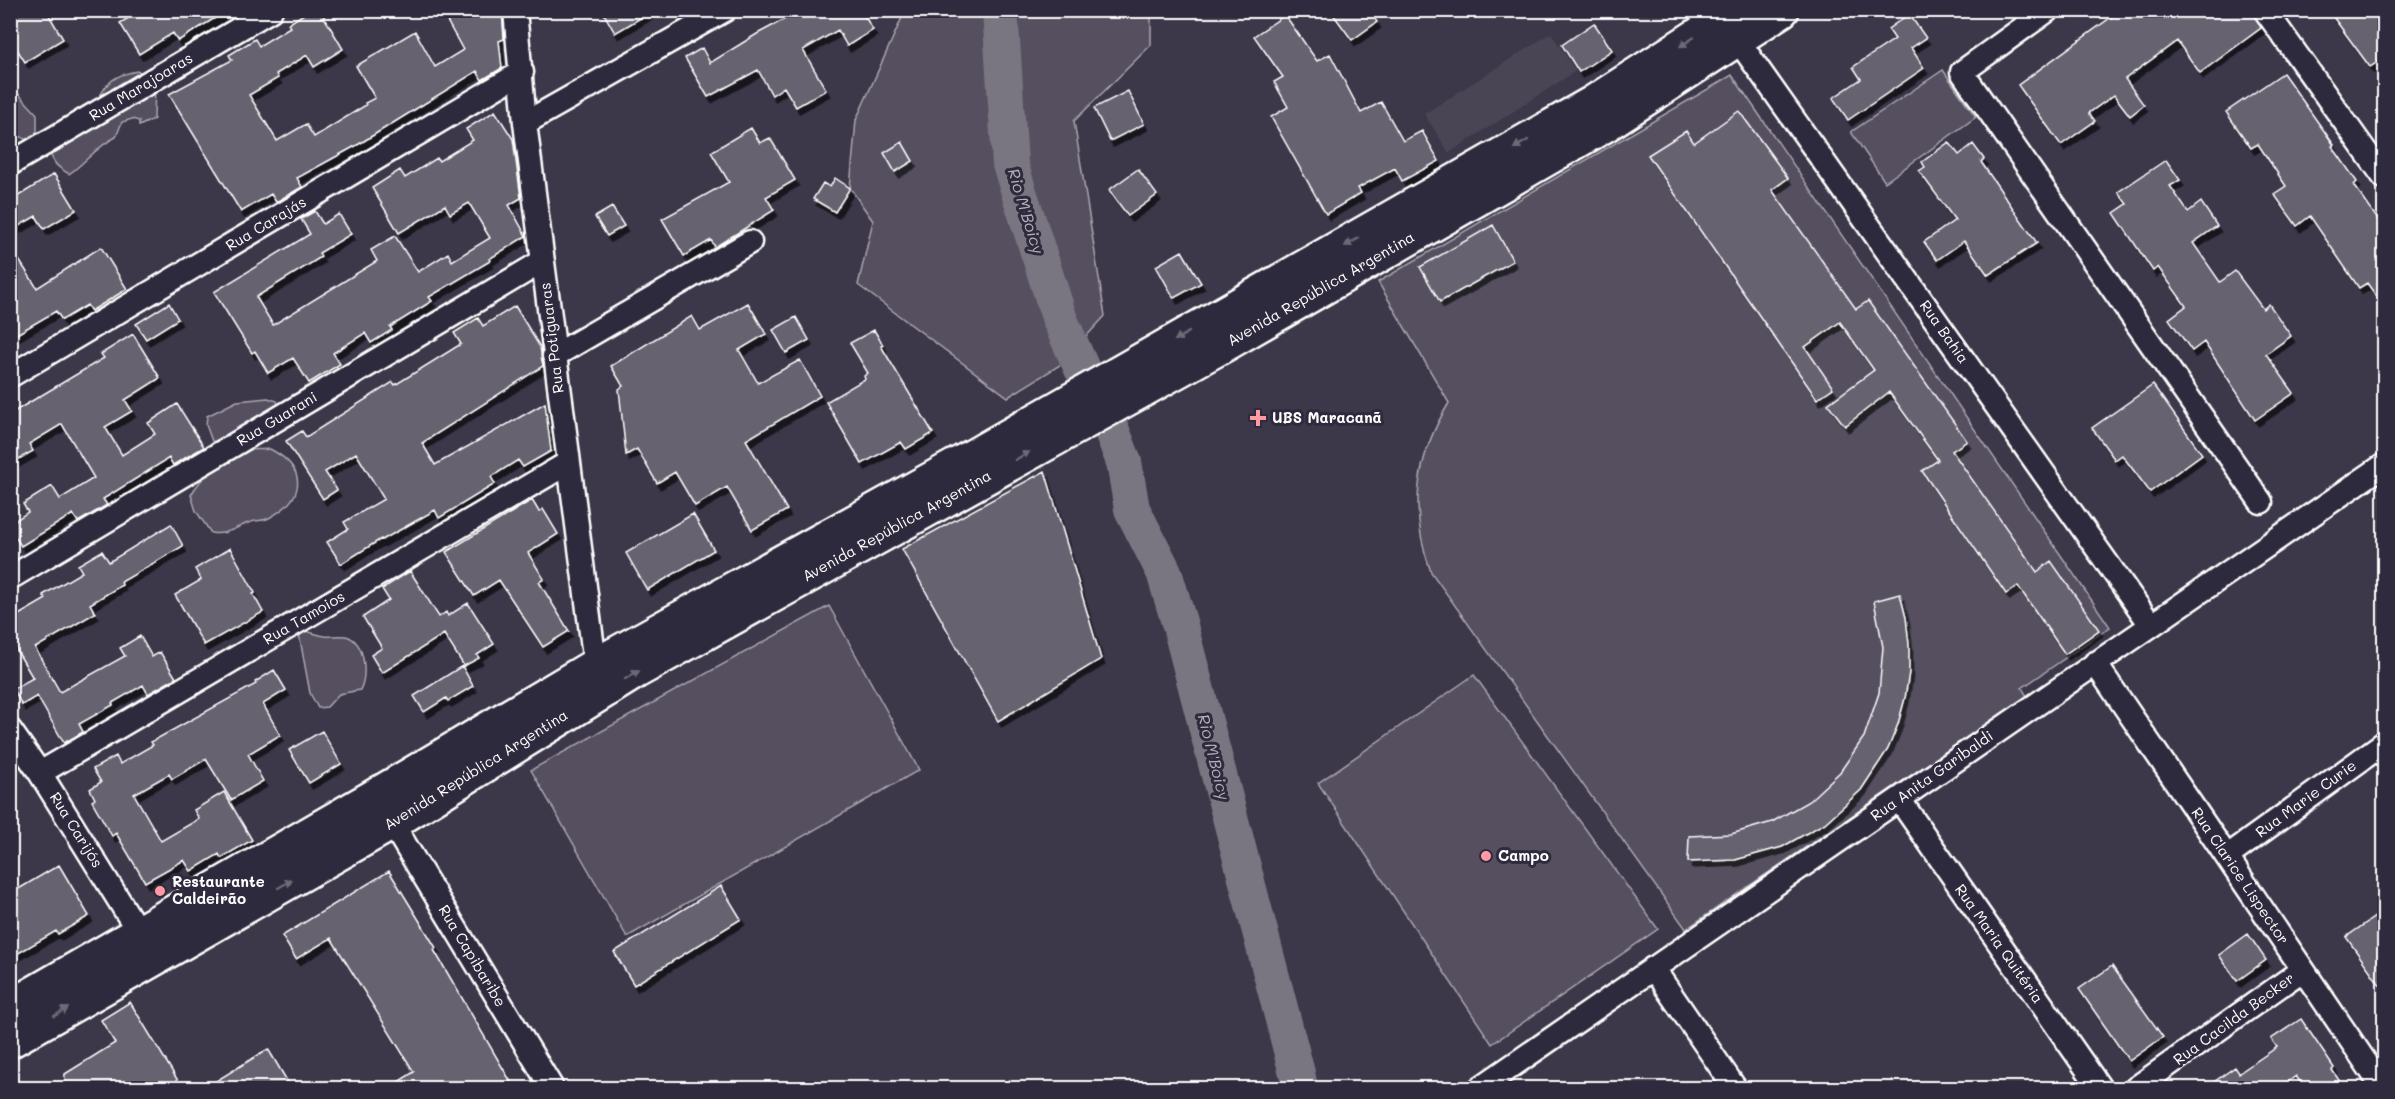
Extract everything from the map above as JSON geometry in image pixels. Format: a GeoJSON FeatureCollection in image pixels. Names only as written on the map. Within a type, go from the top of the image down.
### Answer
{"type":"FeatureCollection","features":[{"type":"Feature","properties":{"kind":"main road","name":"Avenida República Argentina"},"geometry":{"type":"LineString","coordinates":[[10,1041],[117,978],[146,946],[426,765],[597,679],[1286,309],[1608,124],[1729,20],[1782,10]]}},
{"type":"Feature","properties":{"kind":"main road","name":"Avenida República Argentina"},"geometry":{"type":"LineString","coordinates":[[10,1007],[146,946],[392,823],[597,679]]}},
{"type":"Feature","properties":{"kind":"main road"},"geometry":{"type":"LineString","coordinates":[[392,823],[390,813],[394,802],[426,765]]}},
{"type":"Feature","properties":{"kind":"street","name":"Rua Marajoaras"},"geometry":{"type":"LineString","coordinates":[[10,164],[270,10]]}},
{"type":"Feature","properties":{"kind":"street","name":"Rua Potiguaras"},"geometry":{"type":"LineString","coordinates":[[515,10],[525,123],[567,463],[597,679]]}},
{"type":"Feature","properties":{"kind":"street"},"geometry":{"type":"LineString","coordinates":[[525,123],[725,10]]}},
{"type":"Feature","properties":{"kind":"street"},"geometry":{"type":"LineString","coordinates":[[2048,10],[1962,72],[2261,502]]}},
{"type":"Feature","properties":{"kind":"street"},"geometry":{"type":"LineString","coordinates":[[2265,10],[2385,177]]}},
{"type":"Feature","properties":{"kind":"street","name":"Rua Bahia"},"geometry":{"type":"LineString","coordinates":[[1729,20],[2151,625]]}},
{"type":"Feature","properties":{"kind":"street","name":"Rua Carajás"},"geometry":{"type":"LineString","coordinates":[[10,376],[522,72]]}},
{"type":"Feature","properties":{"kind":"street"},"geometry":{"type":"LineString","coordinates":[[554,356],[750,242]]}},
{"type":"Feature","properties":{"kind":"street","name":"Rua Guarani"},"geometry":{"type":"LineString","coordinates":[[10,578],[543,261]]}},
{"type":"Feature","properties":{"kind":"street","name":"Rua Tamoios"},"geometry":{"type":"LineString","coordinates":[[40,773],[567,463]]}},
{"type":"Feature","properties":{"kind":"street","name":"Rua Anita Garibaldi"},"geometry":{"type":"LineString","coordinates":[[1480,1089],[2385,465]]}},
{"type":"Feature","properties":{"kind":"street","name":"Rua Clarice Lispector"},"geometry":{"type":"LineString","coordinates":[[2095,663],[2228,856],[2383,1089]]}},
{"type":"Feature","properties":{"kind":"street","name":"Rua Carijós"},"geometry":{"type":"LineString","coordinates":[[10,730],[40,773],[146,946]]}},
{"type":"Feature","properties":{"kind":"street","name":"Rua Marie Curie"},"geometry":{"type":"LineString","coordinates":[[2228,856],[2385,743]]}},
{"type":"Feature","properties":{"kind":"street","name":"Rua Maria Quitéria"},"geometry":{"type":"LineString","coordinates":[[1899,799],[2100,1089]]}},
{"type":"Feature","properties":{"kind":"street","name":"Rua Capibaribe"},"geometry":{"type":"LineString","coordinates":[[392,823],[552,1089]]}},
{"type":"Feature","properties":{"kind":"street"},"geometry":{"type":"LineString","coordinates":[[1653,968],[1735,1089]]}},
{"type":"Feature","properties":{"kind":"street","name":"Rua Cacilda Becker"},"geometry":{"type":"LineString","coordinates":[[2136,1089],[2302,970]]}},
{"type":"Feature","properties":{"kind":"shaded area"},"geometry":{"type":"Polygon","coordinates":[[[905,11],[1151,11],[1151,45],[1074,121],[1105,316],[1060,365],[1008,397],[858,285],[873,221],[850,188],[856,120],[905,11]]]}},
{"type":"Feature","properties":{"kind":"shaded area"},"geometry":{"type":"Polygon","coordinates":[[[1551,33],[1576,71],[1449,153],[1424,114],[1551,33]]]}},
{"type":"Feature","properties":{"kind":"shaded area"},"geometry":{"type":"Polygon","coordinates":[[[10,48],[16,64],[12,81],[14,89],[37,114],[37,131],[33,140],[25,139],[11,131],[10,48]]]}},
{"type":"Feature","properties":{"kind":"shaded area"},"geometry":{"type":"Polygon","coordinates":[[[1943,70],[1976,117],[1885,182],[1851,132],[1943,70]]]}},
{"type":"Feature","properties":{"kind":"shaded area"},"geometry":{"type":"Polygon","coordinates":[[[138,71],[151,78],[155,85],[154,119],[139,126],[139,121],[132,119],[122,122],[116,137],[69,174],[58,166],[52,158],[49,145],[52,132],[59,122],[91,109],[108,84],[116,78],[138,71]]]}},
{"type":"Feature","properties":{"kind":"shaded area"},"geometry":{"type":"Polygon","coordinates":[[[1732,75],[2110,627],[2022,688],[2027,696],[1686,929],[1431,572],[1420,528],[1419,485],[1429,444],[1449,403],[1378,282],[1732,75]]]}},
{"type":"Feature","properties":{"kind":"shaded area"},"geometry":{"type":"Polygon","coordinates":[[[268,398],[277,401],[281,410],[220,442],[212,441],[206,425],[207,416],[237,401],[268,398]]]}},
{"type":"Feature","properties":{"kind":"shaded area"},"geometry":{"type":"Polygon","coordinates":[[[270,449],[291,465],[296,474],[298,484],[296,493],[290,502],[267,519],[251,522],[227,532],[211,533],[196,511],[191,495],[207,474],[229,456],[246,450],[270,449]]]}},
{"type":"Feature","properties":{"kind":"shaded area"},"geometry":{"type":"Polygon","coordinates":[[[829,606],[919,770],[627,937],[531,770],[829,606]]]}},
{"type":"Feature","properties":{"kind":"shaded area"},"geometry":{"type":"Polygon","coordinates":[[[306,631],[325,636],[347,636],[355,641],[364,661],[364,677],[360,690],[339,694],[327,707],[318,708],[310,693],[299,634],[306,631]]]}},
{"type":"Feature","properties":{"kind":"shaded area","name":"Campo"},"geometry":{"type":"Polygon","coordinates":[[[1474,675],[1658,929],[1492,1044],[1318,783],[1474,675]]]}},
{"type":"Feature","properties":{"kind":"building"},"geometry":{"type":"Polygon","coordinates":[[[10,10],[46,10],[63,39],[25,62],[10,38],[10,10]]]}},
{"type":"Feature","properties":{"kind":"building"},"geometry":{"type":"Polygon","coordinates":[[[142,10],[228,10],[178,41],[173,33],[139,54],[120,23],[142,10]]]}},
{"type":"Feature","properties":{"kind":"building"},"geometry":{"type":"Polygon","coordinates":[[[310,10],[320,10],[343,49],[314,67],[307,55],[276,74],[278,78],[249,95],[277,141],[306,124],[314,137],[375,98],[356,66],[415,31],[435,67],[463,50],[441,10],[502,10],[504,39],[499,41],[502,68],[482,80],[477,71],[359,144],[297,178],[302,187],[276,202],[271,194],[241,212],[169,94],[232,60],[229,55],[255,39],[259,46],[290,27],[288,24],[310,10]]]}},
{"type":"Feature","properties":{"kind":"building"},"geometry":{"type":"Polygon","coordinates":[[[602,10],[654,10],[615,33],[602,10]]]}},
{"type":"Feature","properties":{"kind":"building"},"geometry":{"type":"Polygon","coordinates":[[[802,10],[861,10],[873,30],[847,46],[838,30],[803,50],[826,90],[796,107],[784,87],[772,95],[758,70],[708,97],[685,58],[702,48],[710,63],[802,10]]]}},
{"type":"Feature","properties":{"kind":"building"},"geometry":{"type":"Polygon","coordinates":[[[1330,10],[1369,10],[1377,22],[1352,40],[1330,10]]]}},
{"type":"Feature","properties":{"kind":"building"},"geometry":{"type":"Polygon","coordinates":[[[2121,10],[2252,10],[2261,28],[2200,73],[2177,41],[2125,79],[2144,105],[2130,116],[2114,95],[2089,113],[2095,121],[2061,145],[2018,85],[2121,10]]]}},
{"type":"Feature","properties":{"kind":"building"},"geometry":{"type":"Polygon","coordinates":[[[2328,10],[2385,10],[2385,57],[2370,67],[2328,10]]]}},
{"type":"Feature","properties":{"kind":"building"},"geometry":{"type":"Polygon","coordinates":[[[1909,14],[1926,38],[1911,48],[1924,68],[1848,120],[1833,98],[1861,79],[1853,67],[1895,39],[1888,29],[1909,14]]]}},
{"type":"Feature","properties":{"kind":"building"},"geometry":{"type":"Polygon","coordinates":[[[1285,15],[1317,61],[1330,54],[1361,113],[1381,102],[1403,141],[1422,131],[1439,161],[1402,181],[1395,168],[1358,188],[1361,193],[1326,214],[1271,117],[1288,107],[1274,82],[1283,77],[1254,36],[1285,15]]]}},
{"type":"Feature","properties":{"kind":"building"},"geometry":{"type":"Polygon","coordinates":[[[1594,23],[1612,50],[1579,72],[1562,45],[1594,23]]]}},
{"type":"Feature","properties":{"kind":"building"},"geometry":{"type":"Polygon","coordinates":[[[2283,73],[2334,145],[2332,146],[2357,182],[2354,185],[2385,230],[2385,308],[2367,283],[2359,288],[2310,216],[2297,226],[2274,194],[2286,186],[2258,144],[2251,148],[2226,112],[2283,73]]]}},
{"type":"Feature","properties":{"kind":"building"},"geometry":{"type":"Polygon","coordinates":[[[1128,91],[1144,124],[1110,141],[1094,108],[1128,91]]]}},
{"type":"Feature","properties":{"kind":"building"},"geometry":{"type":"Polygon","coordinates":[[[495,111],[513,139],[521,198],[509,205],[526,236],[489,259],[490,261],[429,297],[432,301],[390,327],[392,330],[371,343],[365,333],[333,353],[340,364],[309,383],[293,358],[268,373],[255,351],[252,353],[214,292],[310,234],[301,219],[315,211],[323,224],[339,214],[351,234],[319,253],[321,257],[256,297],[273,325],[377,261],[371,250],[395,236],[418,272],[448,253],[452,261],[490,238],[469,203],[450,214],[445,205],[399,233],[372,188],[400,170],[405,178],[437,158],[439,161],[473,140],[466,129],[495,111]]]}},
{"type":"Feature","properties":{"kind":"building"},"geometry":{"type":"Polygon","coordinates":[[[1739,111],[1788,178],[1772,190],[1856,309],[1868,301],[1967,441],[1952,451],[2037,572],[2051,561],[2099,630],[2065,654],[2018,586],[2006,594],[1922,471],[1938,460],[1889,392],[1845,426],[1828,404],[1874,370],[1840,322],[1805,347],[1833,388],[1817,399],[1648,155],[1686,131],[1694,143],[1739,111]]]}},
{"type":"Feature","properties":{"kind":"building"},"geometry":{"type":"Polygon","coordinates":[[[751,128],[760,143],[770,138],[795,180],[766,197],[774,210],[715,247],[711,240],[684,256],[662,219],[729,182],[711,152],[751,128]]]}},
{"type":"Feature","properties":{"kind":"building"},"geometry":{"type":"Polygon","coordinates":[[[902,142],[913,161],[895,172],[884,153],[902,142]]]}},
{"type":"Feature","properties":{"kind":"building"},"geometry":{"type":"Polygon","coordinates":[[[1949,142],[1959,155],[1973,144],[1984,159],[1981,162],[2037,243],[1988,275],[1964,241],[1937,260],[1924,242],[1955,220],[1919,171],[1925,167],[1922,162],[1949,142]]]}},
{"type":"Feature","properties":{"kind":"building"},"geometry":{"type":"Polygon","coordinates":[[[2166,160],[2180,180],[2170,186],[2188,212],[2201,202],[2217,226],[2193,243],[2220,282],[2235,271],[2263,309],[2269,304],[2291,336],[2266,354],[2294,393],[2255,420],[2204,342],[2192,351],[2169,319],[2186,306],[2158,267],[2153,271],[2114,213],[2127,204],[2118,192],[2166,160]]]}},
{"type":"Feature","properties":{"kind":"building"},"geometry":{"type":"Polygon","coordinates":[[[1138,169],[1157,195],[1128,216],[1109,190],[1138,169]]]}},
{"type":"Feature","properties":{"kind":"building"},"geometry":{"type":"Polygon","coordinates":[[[54,174],[76,210],[44,229],[36,216],[10,231],[10,201],[54,174]]]}},
{"type":"Feature","properties":{"kind":"building"},"geometry":{"type":"Polygon","coordinates":[[[835,178],[850,188],[835,212],[813,199],[823,183],[830,187],[835,178]]]}},
{"type":"Feature","properties":{"kind":"building"},"geometry":{"type":"Polygon","coordinates":[[[612,207],[624,226],[607,236],[595,217],[612,207]]]}},
{"type":"Feature","properties":{"kind":"building"},"geometry":{"type":"Polygon","coordinates":[[[1493,225],[1513,261],[1440,302],[1420,267],[1493,225]]]}},
{"type":"Feature","properties":{"kind":"building"},"geometry":{"type":"Polygon","coordinates":[[[10,246],[37,288],[101,247],[127,289],[91,311],[87,305],[62,320],[56,311],[10,338],[10,246]]]}},
{"type":"Feature","properties":{"kind":"building"},"geometry":{"type":"Polygon","coordinates":[[[1182,251],[1201,283],[1174,298],[1156,266],[1182,251]]]}},
{"type":"Feature","properties":{"kind":"building"},"geometry":{"type":"Polygon","coordinates":[[[169,303],[178,319],[146,339],[136,324],[169,303]]]}},
{"type":"Feature","properties":{"kind":"building"},"geometry":{"type":"Polygon","coordinates":[[[748,303],[766,334],[739,350],[758,383],[800,360],[820,396],[746,440],[787,510],[752,530],[727,487],[695,506],[675,472],[657,483],[637,449],[626,455],[619,389],[623,386],[611,366],[692,316],[700,330],[748,303]]]}},
{"type":"Feature","properties":{"kind":"building"},"geometry":{"type":"Polygon","coordinates":[[[515,306],[540,347],[543,366],[422,443],[435,465],[545,403],[551,451],[523,467],[518,460],[491,477],[495,484],[439,518],[435,510],[341,564],[327,542],[348,529],[344,522],[384,499],[356,453],[325,472],[337,490],[323,499],[286,441],[302,431],[306,437],[393,382],[395,385],[461,344],[454,333],[478,318],[483,326],[515,306]]]}},
{"type":"Feature","properties":{"kind":"building"},"geometry":{"type":"Polygon","coordinates":[[[796,317],[809,340],[786,353],[773,330],[796,317]]]}},
{"type":"Feature","properties":{"kind":"building"},"geometry":{"type":"Polygon","coordinates":[[[874,330],[883,345],[881,346],[933,433],[906,449],[901,442],[862,464],[826,402],[865,379],[864,376],[868,373],[850,343],[874,330]]]}},
{"type":"Feature","properties":{"kind":"building"},"geometry":{"type":"Polygon","coordinates":[[[133,334],[160,378],[125,400],[132,411],[105,427],[122,455],[155,434],[148,423],[177,404],[204,447],[173,465],[169,458],[103,499],[107,505],[78,522],[73,514],[21,546],[10,524],[28,512],[23,504],[52,486],[60,499],[94,478],[62,424],[29,444],[33,451],[10,464],[10,414],[104,358],[101,354],[133,334]]]}},
{"type":"Feature","properties":{"kind":"building"},"geometry":{"type":"Polygon","coordinates":[[[2153,385],[2202,454],[2150,492],[2122,455],[2115,460],[2092,428],[2153,385]]]}},
{"type":"Feature","properties":{"kind":"building"},"geometry":{"type":"Polygon","coordinates":[[[1045,471],[1101,659],[998,721],[902,549],[1045,471]]]}},
{"type":"Feature","properties":{"kind":"building"},"geometry":{"type":"Polygon","coordinates":[[[532,500],[539,512],[543,509],[558,534],[528,553],[544,579],[539,582],[569,631],[543,647],[499,580],[474,596],[446,552],[532,500]]]}},
{"type":"Feature","properties":{"kind":"building"},"geometry":{"type":"Polygon","coordinates":[[[693,514],[714,550],[647,590],[626,553],[693,514]]]}},
{"type":"Feature","properties":{"kind":"building"},"geometry":{"type":"Polygon","coordinates":[[[171,524],[183,546],[121,582],[122,585],[90,604],[95,613],[35,648],[60,692],[125,656],[120,648],[140,636],[152,657],[160,652],[176,678],[148,694],[143,685],[79,724],[83,732],[64,743],[37,696],[22,705],[13,689],[33,678],[10,639],[10,620],[46,599],[43,595],[82,572],[78,565],[102,551],[109,562],[171,524]]]}},
{"type":"Feature","properties":{"kind":"building"},"geometry":{"type":"Polygon","coordinates":[[[230,548],[263,612],[204,645],[175,595],[201,580],[195,569],[230,548]]]}},
{"type":"Feature","properties":{"kind":"building"},"geometry":{"type":"Polygon","coordinates":[[[410,571],[439,617],[446,612],[448,616],[468,603],[494,644],[477,655],[479,658],[464,666],[444,634],[382,673],[371,655],[382,648],[363,617],[389,600],[382,589],[410,571]]]}},
{"type":"Feature","properties":{"kind":"building"},"geometry":{"type":"Polygon","coordinates":[[[1900,594],[1909,645],[1909,672],[1905,698],[1888,749],[1861,790],[1825,823],[1782,847],[1735,860],[1688,862],[1689,836],[1731,834],[1772,822],[1809,801],[1840,772],[1864,737],[1879,693],[1883,647],[1874,601],[1900,594]]]}},
{"type":"Feature","properties":{"kind":"building"},"geometry":{"type":"Polygon","coordinates":[[[462,666],[473,686],[448,701],[446,698],[424,712],[414,696],[462,666]]]}},
{"type":"Feature","properties":{"kind":"building"},"geometry":{"type":"Polygon","coordinates":[[[274,670],[286,690],[263,704],[280,735],[248,754],[263,781],[231,800],[206,759],[172,779],[169,774],[134,794],[161,841],[199,819],[194,810],[224,792],[252,840],[221,858],[219,854],[191,871],[184,860],[145,882],[116,833],[112,836],[92,801],[95,799],[90,789],[101,782],[93,769],[116,756],[120,764],[153,745],[151,742],[256,684],[255,682],[274,670]]]}},
{"type":"Feature","properties":{"kind":"building"},"geometry":{"type":"Polygon","coordinates":[[[322,731],[341,764],[309,783],[289,750],[322,731]]]}},
{"type":"Feature","properties":{"kind":"building"},"geometry":{"type":"Polygon","coordinates":[[[59,865],[89,916],[58,934],[56,931],[10,958],[10,894],[59,865]]]}},
{"type":"Feature","properties":{"kind":"building"},"geometry":{"type":"Polygon","coordinates":[[[389,871],[436,948],[434,950],[515,1089],[387,1089],[414,1072],[331,938],[296,959],[282,936],[389,871]]]}},
{"type":"Feature","properties":{"kind":"building"},"geometry":{"type":"Polygon","coordinates":[[[721,886],[741,919],[634,985],[614,952],[721,886]]]}},
{"type":"Feature","properties":{"kind":"building"},"geometry":{"type":"Polygon","coordinates":[[[2385,910],[2385,992],[2346,937],[2385,910]]]}},
{"type":"Feature","properties":{"kind":"building"},"geometry":{"type":"Polygon","coordinates":[[[2248,934],[2266,960],[2237,981],[2219,955],[2248,934]]]}},
{"type":"Feature","properties":{"kind":"building"},"geometry":{"type":"Polygon","coordinates":[[[2112,966],[2163,1037],[2129,1061],[2079,989],[2112,966]]]}},
{"type":"Feature","properties":{"kind":"building"},"geometry":{"type":"Polygon","coordinates":[[[130,1002],[183,1089],[64,1089],[65,1074],[115,1043],[101,1020],[130,1002]]]}},
{"type":"Feature","properties":{"kind":"building"},"geometry":{"type":"Polygon","coordinates":[[[2301,1019],[2334,1068],[2332,1070],[2345,1089],[2305,1089],[2296,1076],[2278,1089],[2204,1089],[2235,1067],[2239,1073],[2277,1047],[2271,1039],[2301,1019]]]}},
{"type":"Feature","properties":{"kind":"building"},"geometry":{"type":"Polygon","coordinates":[[[268,1049],[292,1089],[203,1089],[268,1049]]]}},
{"type":"Feature","properties":{"kind":"waterway","name":"Rio M'Boicy"},"geometry":{"type":"LineString","coordinates":[[1000,10],[1010,164],[1060,320],[1082,369]]}},
{"type":"Feature","properties":{"kind":"waterway","name":"Rio M'Boicy"},"geometry":{"type":"LineString","coordinates":[[1112,431],[1124,462],[1132,509],[1164,572],[1179,622],[1300,1088]]}},
{"type":"Feature","properties":{"kind":"place","name":"UBS Maracanã"},"geometry":{"type":"Point","coordinates":[1258,418]}},
{"type":"Feature","properties":{"kind":"place","name":"Campo"},"geometry":{"type":"Point","coordinates":[1486,856]}},
{"type":"Feature","properties":{"kind":"place","name":"Restaurante Caldeirão"},"geometry":{"type":"Point","coordinates":[160,891]}}]}
